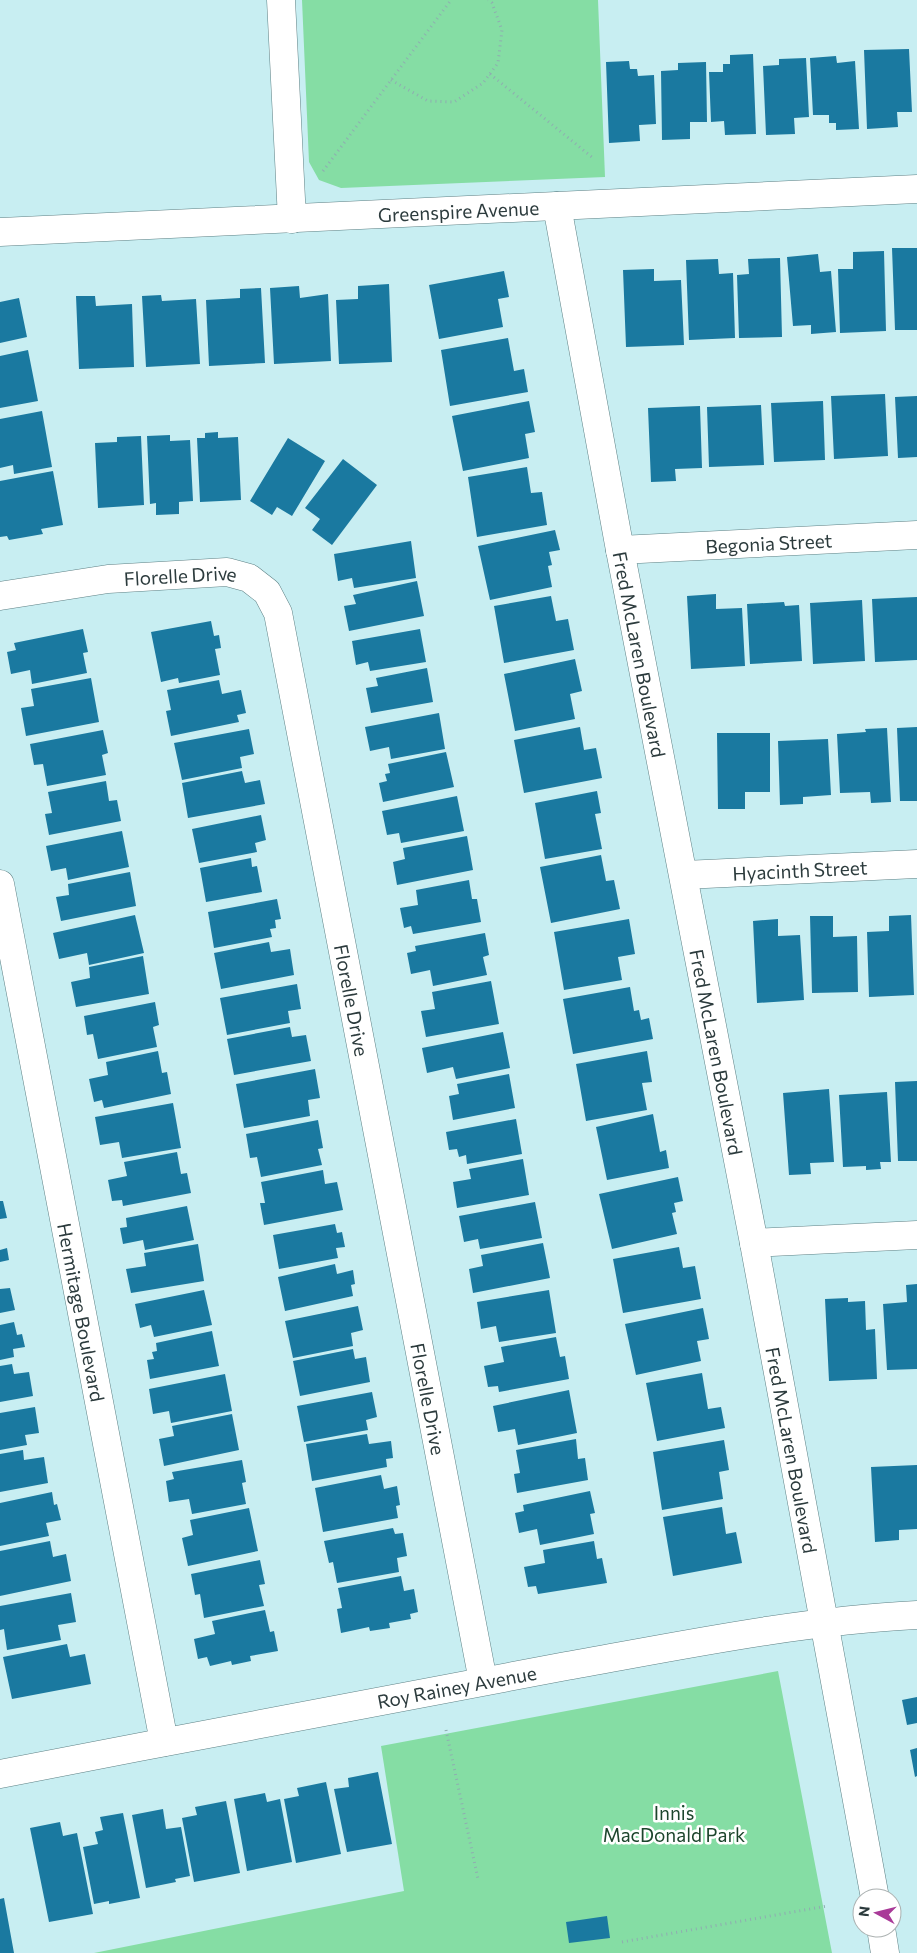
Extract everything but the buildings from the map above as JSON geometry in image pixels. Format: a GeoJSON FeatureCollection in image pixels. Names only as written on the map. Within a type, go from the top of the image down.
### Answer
{"type":"FeatureCollection","features":[{"type":"Feature","properties":{"kind":"street"},"geometry":{"type":"LineString","coordinates":[[282,0],[292,219]]}},
{"type":"Feature","properties":{"kind":"street","name":"Greenspire Avenue"},"geometry":{"type":"LineString","coordinates":[[0,232],[917,188]]}},
{"type":"Feature","properties":{"kind":"street","name":"Fred McLaren Boulevard"},"geometry":{"type":"LineString","coordinates":[[557,206],[620,550],[754,1243],[873,1888]]}},
{"type":"Feature","properties":{"kind":"street","name":"Begonia Street"},"geometry":{"type":"LineString","coordinates":[[620,550],[917,535]]}},
{"type":"Feature","properties":{"kind":"street","name":"Florelle Drive"},"geometry":{"type":"LineString","coordinates":[[0,596],[108,578],[227,572],[249,578],[255,582],[267,592],[278,614],[483,1681]]}},
{"type":"Feature","properties":{"kind":"street","name":"Hyacinth Street"},"geometry":{"type":"LineString","coordinates":[[684,875],[917,864]]}},
{"type":"Feature","properties":{"kind":"street","name":"Hermitage Boulevard"},"geometry":{"type":"LineString","coordinates":[[0,884],[164,1742]]}},
{"type":"Feature","properties":{"kind":"street"},"geometry":{"type":"LineString","coordinates":[[754,1243],[917,1235]]}},
{"type":"Feature","properties":{"kind":"street","name":"Roy Rainey Avenue"},"geometry":{"type":"LineString","coordinates":[[0,1774],[483,1681],[769,1630],[876,1617],[917,1615]]}},
{"type":"Feature","properties":{"kind":"street"},"geometry":{"type":"LineString","coordinates":[[883,1938],[885,1953]]}},
{"type":"Feature","properties":{"kind":"path"},"geometry":{"type":"LineString","coordinates":[[323,171],[451,0]]}},
{"type":"Feature","properties":{"kind":"path"},"geometry":{"type":"LineString","coordinates":[[391,80],[428,101],[454,102],[483,83],[498,64],[502,30],[492,3],[488,0]]}},
{"type":"Feature","properties":{"kind":"path"},"geometry":{"type":"LineString","coordinates":[[490,74],[593,158]]}},
{"type":"Feature","properties":{"kind":"path"},"geometry":{"type":"LineString","coordinates":[[446,1730],[478,1879]]}},
{"type":"Feature","properties":{"kind":"path"},"geometry":{"type":"LineString","coordinates":[[622,1942],[827,1906]]}},
{"type":"Feature","properties":{"kind":"green space"},"geometry":{"type":"Polygon","coordinates":[[[302,0],[598,0],[605,177],[341,188],[319,180],[309,162],[302,0]]]}},
{"type":"Feature","properties":{"kind":"green space","name":"Innis MacDonald Park"},"geometry":{"type":"Polygon","coordinates":[[[778,1671],[832,1953],[94,1953],[404,1891],[381,1746],[778,1671]]]}}]}
